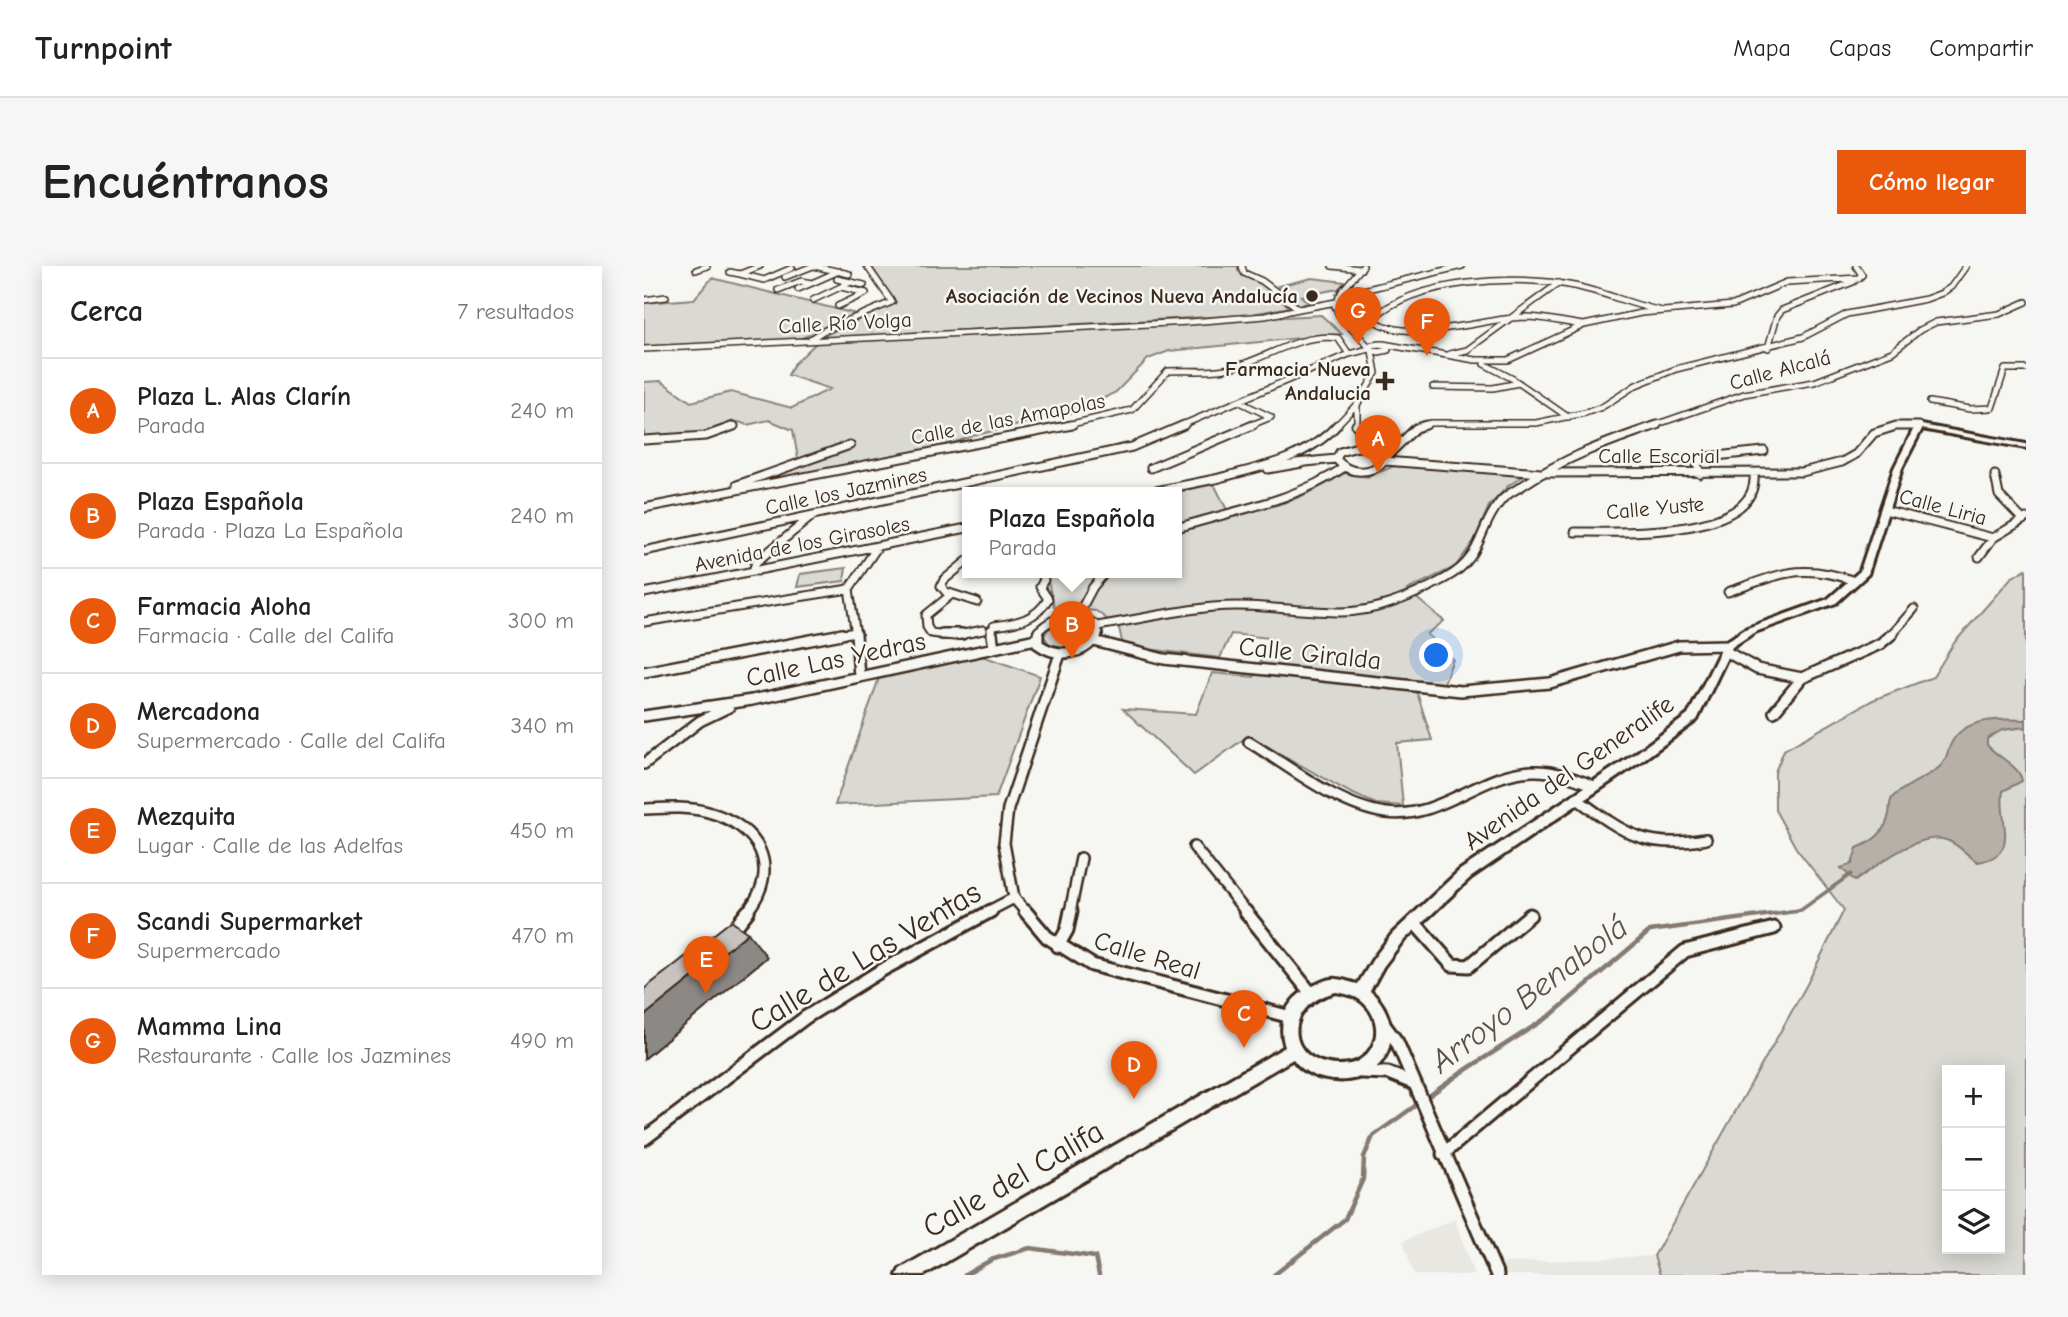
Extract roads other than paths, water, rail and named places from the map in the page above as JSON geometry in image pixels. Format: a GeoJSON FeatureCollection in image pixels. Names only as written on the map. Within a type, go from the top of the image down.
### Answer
{"type":"FeatureCollection","features":[{"type":"Feature","properties":{"kind":"street"},"geometry":{"type":"LineString","coordinates":[[754,269],[743,266],[730,272],[764,280],[792,268]]}},
{"type":"Feature","properties":{"kind":"street"},"geometry":{"type":"LineString","coordinates":[[740,274],[761,266]]}},
{"type":"Feature","properties":{"kind":"street"},"geometry":{"type":"LineString","coordinates":[[782,266],[802,271]]}},
{"type":"Feature","properties":{"kind":"street"},"geometry":{"type":"LineString","coordinates":[[786,277],[813,266],[851,273],[837,279]]}},
{"type":"Feature","properties":{"kind":"street"},"geometry":{"type":"LineString","coordinates":[[811,340],[823,331],[889,306],[892,302],[867,266]]}},
{"type":"Feature","properties":{"kind":"street"},"geometry":{"type":"LineString","coordinates":[[1242,266],[1244,272],[1262,281],[1299,309]]}},
{"type":"Feature","properties":{"kind":"street"},"geometry":{"type":"LineString","coordinates":[[1332,266],[1362,268]]}},
{"type":"Feature","properties":{"kind":"street","name":"Calle Río Volga"},"geometry":{"type":"LineString","coordinates":[[644,349],[1265,316],[1462,266]]}},
{"type":"Feature","properties":{"kind":"street"},"geometry":{"type":"LineString","coordinates":[[1768,348],[1777,316],[1782,310],[1838,291],[1859,278],[1861,270],[1856,266]]}},
{"type":"Feature","properties":{"kind":"street"},"geometry":{"type":"LineString","coordinates":[[1357,404],[1355,421],[1362,435],[1385,459],[1392,449],[1416,428],[1430,423],[1523,423],[1568,417],[1602,407],[1636,386],[1676,369],[1768,348],[1803,337],[1847,314],[1942,293],[1951,287],[1966,266]]}},
{"type":"Feature","properties":{"kind":"street"},"geometry":{"type":"LineString","coordinates":[[696,268],[705,267]]}},
{"type":"Feature","properties":{"kind":"street"},"geometry":{"type":"LineString","coordinates":[[1362,268],[1337,299],[1336,313],[1358,334],[1377,363]]}},
{"type":"Feature","properties":{"kind":"street"},"geometry":{"type":"LineString","coordinates":[[798,289],[839,271]]}},
{"type":"Feature","properties":{"kind":"street"},"geometry":{"type":"LineString","coordinates":[[776,275],[812,283]]}},
{"type":"Feature","properties":{"kind":"street"},"geometry":{"type":"LineString","coordinates":[[826,277],[864,285]]}},
{"type":"Feature","properties":{"kind":"street"},"geometry":{"type":"LineString","coordinates":[[1475,360],[1508,360],[1562,333],[1629,315],[1733,305],[1787,282],[1859,278]]}},
{"type":"Feature","properties":{"kind":"street"},"geometry":{"type":"LineString","coordinates":[[854,290],[876,280]]}},
{"type":"Feature","properties":{"kind":"street"},"geometry":{"type":"LineString","coordinates":[[778,290],[801,281]]}},
{"type":"Feature","properties":{"kind":"street"},"geometry":{"type":"LineString","coordinates":[[1584,325],[1528,317],[1399,331],[1378,326],[1372,319],[1383,308],[1436,290],[1511,281],[1559,283],[1594,290],[1632,306],[1662,311]]}},
{"type":"Feature","properties":{"kind":"street"},"geometry":{"type":"LineString","coordinates":[[813,300],[851,282]]}},
{"type":"Feature","properties":{"kind":"street"},"geometry":{"type":"LineString","coordinates":[[1444,355],[1466,350],[1559,283]]}},
{"type":"Feature","properties":{"kind":"street"},"geometry":{"type":"LineString","coordinates":[[787,286],[823,295]]}},
{"type":"Feature","properties":{"kind":"street"},"geometry":{"type":"LineString","coordinates":[[838,306],[866,293],[841,287]]}},
{"type":"Feature","properties":{"kind":"street"},"geometry":{"type":"LineString","coordinates":[[644,300],[666,297]]}},
{"type":"Feature","properties":{"kind":"street","name":"Calle Alcalá"},"geometry":{"type":"LineString","coordinates":[[1097,626],[1213,607],[1342,611],[1379,607],[1445,579],[1462,568],[1478,549],[1489,517],[1502,499],[1541,473],[1605,443],[1744,394],[1814,382],[1865,363],[1892,352],[1920,330],[1936,322],[1999,314],[2026,302]]}},
{"type":"Feature","properties":{"kind":"street"},"geometry":{"type":"LineString","coordinates":[[1629,315],[1632,306]]}},
{"type":"Feature","properties":{"kind":"street"},"geometry":{"type":"LineString","coordinates":[[1555,321],[1562,333]]}},
{"type":"Feature","properties":{"kind":"street"},"geometry":{"type":"LineString","coordinates":[[1215,479],[1270,465],[1300,452],[1326,435],[1357,404],[1376,374],[1377,363],[1384,348],[1358,334]]}},
{"type":"Feature","properties":{"kind":"street","name":"Calle de las Amapolas"},"geometry":{"type":"LineString","coordinates":[[644,508],[1111,417],[1132,410],[1140,404],[1158,379],[1168,371],[1232,368],[1313,337],[1338,338],[1349,354]]}},
{"type":"Feature","properties":{"kind":"street","name":"Calle los Jazmines"},"geometry":{"type":"LineString","coordinates":[[644,551],[1132,447],[1349,354],[1370,349],[1417,350],[1475,360]]}},
{"type":"Feature","properties":{"kind":"street"},"geometry":{"type":"LineString","coordinates":[[1466,350],[1475,360],[1513,379],[1568,417]]}},
{"type":"Feature","properties":{"kind":"street"},"geometry":{"type":"LineString","coordinates":[[1508,360],[1507,369],[1513,379]]}},
{"type":"Feature","properties":{"kind":"street"},"geometry":{"type":"LineString","coordinates":[[1930,402],[1970,409],[1992,408],[2005,369],[2026,369]]}},
{"type":"Feature","properties":{"kind":"street"},"geometry":{"type":"LineString","coordinates":[[1433,387],[1493,388],[1519,383]]}},
{"type":"Feature","properties":{"kind":"street"},"geometry":{"type":"LineString","coordinates":[[1151,468],[1271,417],[1240,402]]}},
{"type":"Feature","properties":{"kind":"street"},"geometry":{"type":"LineString","coordinates":[[644,440],[706,436],[734,426]]}},
{"type":"Feature","properties":{"kind":"street","name":"Calle Escorial"},"geometry":{"type":"LineString","coordinates":[[1343,468],[1365,471],[1378,468],[1385,459],[1541,473],[1802,472],[1826,468],[1856,454],[1874,433],[1896,426],[1919,426]]}},
{"type":"Feature","properties":{"kind":"street"},"geometry":{"type":"LineString","coordinates":[[1802,678],[1757,669],[1726,648],[1751,630],[1832,601],[1864,572],[1898,468],[1919,426],[1955,431],[1998,443],[2026,446]]}},
{"type":"Feature","properties":{"kind":"street"},"geometry":{"type":"LineString","coordinates":[[1357,447],[1362,441],[1362,435]]}},
{"type":"Feature","properties":{"kind":"street"},"geometry":{"type":"LineString","coordinates":[[709,495],[850,445]]}},
{"type":"Feature","properties":{"kind":"street"},"geometry":{"type":"LineString","coordinates":[[1270,465],[1336,459],[1345,450],[1357,447],[1392,449]]}},
{"type":"Feature","properties":{"kind":"street"},"geometry":{"type":"LineString","coordinates":[[1700,474],[1697,463],[1706,457],[1765,451]]}},
{"type":"Feature","properties":{"kind":"street"},"geometry":{"type":"LineString","coordinates":[[1182,526],[1207,517],[1297,495],[1332,477],[1343,468],[1336,459]]}},
{"type":"Feature","properties":{"kind":"street"},"geometry":{"type":"LineString","coordinates":[[1176,487],[1302,463]]}},
{"type":"Feature","properties":{"kind":"street","name":"Calle Yuste"},"geometry":{"type":"LineString","coordinates":[[1575,532],[1694,527],[1726,517],[1751,492],[1755,481],[1754,474]]}},
{"type":"Feature","properties":{"kind":"street"},"geometry":{"type":"LineString","coordinates":[[1995,475],[1994,488],[2001,502],[2024,519]]}},
{"type":"Feature","properties":{"kind":"street","name":"Calle Liria"},"geometry":{"type":"LineString","coordinates":[[1885,510],[1993,538]]}},
{"type":"Feature","properties":{"kind":"street"},"geometry":{"type":"LineString","coordinates":[[769,555],[812,516]]}},
{"type":"Feature","properties":{"kind":"street","name":"Calle Liria"},"geometry":{"type":"LineString","coordinates":[[1979,557],[1993,538],[2024,519]]}},
{"type":"Feature","properties":{"kind":"street"},"geometry":{"type":"LineString","coordinates":[[771,525],[785,532],[785,538]]}},
{"type":"Feature","properties":{"kind":"street","name":"Avenida de los Girasoles"},"geometry":{"type":"LineString","coordinates":[[644,593],[722,578],[759,567],[789,564],[962,529]]}},
{"type":"Feature","properties":{"kind":"street"},"geometry":{"type":"LineString","coordinates":[[644,622],[849,589],[878,546]]}},
{"type":"Feature","properties":{"kind":"street"},"geometry":{"type":"LineString","coordinates":[[769,555],[789,564]]}},
{"type":"Feature","properties":{"kind":"street"},"geometry":{"type":"LineString","coordinates":[[759,567],[770,563],[769,555]]}},
{"type":"Feature","properties":{"kind":"street"},"geometry":{"type":"LineString","coordinates":[[962,565],[944,580],[941,586],[952,594],[977,602]]}},
{"type":"Feature","properties":{"kind":"street"},"geometry":{"type":"LineString","coordinates":[[1728,592],[1791,571],[1806,569],[1820,570],[1855,581]]}},
{"type":"Feature","properties":{"kind":"street"},"geometry":{"type":"LineString","coordinates":[[952,594],[926,615],[927,626],[932,633],[954,636],[1024,622],[1046,604],[1048,599],[1040,587],[1043,578]]}},
{"type":"Feature","properties":{"kind":"street"},"geometry":{"type":"LineString","coordinates":[[1078,615],[1089,593],[1101,578]]}},
{"type":"Feature","properties":{"kind":"street"},"geometry":{"type":"LineString","coordinates":[[849,589],[854,609],[859,677]]}},
{"type":"Feature","properties":{"kind":"street"},"geometry":{"type":"LineString","coordinates":[[1773,712],[1802,678],[1880,644],[1896,631],[1914,609]]}},
{"type":"Feature","properties":{"kind":"street"},"geometry":{"type":"LineString","coordinates":[[1066,615],[1078,615],[1093,621],[1097,626],[1094,641],[1079,650],[1060,654],[1043,649],[1036,639],[1045,624],[1066,615]]}},
{"type":"Feature","properties":{"kind":"street"},"geometry":{"type":"LineString","coordinates":[[989,629],[994,648]]}},
{"type":"Feature","properties":{"kind":"street"},"geometry":{"type":"LineString","coordinates":[[644,672],[855,632]]}},
{"type":"Feature","properties":{"kind":"street","name":"Calle Las Yedras"},"geometry":{"type":"LineString","coordinates":[[644,716],[745,701],[1036,639]]}},
{"type":"Feature","properties":{"kind":"street","name":"Calle Giralda"},"geometry":{"type":"LineString","coordinates":[[1094,641],[1164,659],[1461,691],[1550,683],[1679,646],[1726,648]]}},
{"type":"Feature","properties":{"kind":"street","name":"Avenida del Generalife"},"geometry":{"type":"LineString","coordinates":[[1362,991],[1378,963],[1414,922],[1465,874],[1693,717],[1726,648]]}},
{"type":"Feature","properties":{"kind":"street","name":"Calle Real"},"geometry":{"type":"LineString","coordinates":[[1060,654],[1008,809],[1004,843],[1014,898],[1047,937],[1092,965],[1291,1017]]}},
{"type":"Feature","properties":{"kind":"street"},"geometry":{"type":"LineString","coordinates":[[644,764],[700,721],[745,701]]}},
{"type":"Feature","properties":{"kind":"street"},"geometry":{"type":"LineString","coordinates":[[682,711],[696,715],[700,721]]}},
{"type":"Feature","properties":{"kind":"street"},"geometry":{"type":"LineString","coordinates":[[1250,742],[1362,808],[1385,813],[1408,814],[1440,806],[1522,772],[1546,771],[1594,786]]}},
{"type":"Feature","properties":{"kind":"street"},"geometry":{"type":"LineString","coordinates":[[1576,798],[1615,826],[1645,841],[1670,845],[1706,839]]}},
{"type":"Feature","properties":{"kind":"street"},"geometry":{"type":"LineString","coordinates":[[644,809],[697,808],[722,816],[747,829],[765,853],[767,868],[764,887],[755,906],[724,940]]}},
{"type":"Feature","properties":{"kind":"street"},"geometry":{"type":"LineString","coordinates":[[1194,847],[1310,992]]}},
{"type":"Feature","properties":{"kind":"street"},"geometry":{"type":"LineString","coordinates":[[1058,946],[1067,930],[1080,858]]}},
{"type":"Feature","properties":{"kind":"street","name":"Calle de Las Ventas"},"geometry":{"type":"LineString","coordinates":[[644,1139],[749,1057],[807,1016],[874,974],[1014,898]]}},
{"type":"Feature","properties":{"kind":"street"},"geometry":{"type":"LineString","coordinates":[[1414,922],[1452,965],[1469,966],[1530,915]]}},
{"type":"Feature","properties":{"kind":"street"},"geometry":{"type":"LineString","coordinates":[[1443,1154],[1685,951],[1774,928]]}},
{"type":"Feature","properties":{"kind":"street"},"geometry":{"type":"LineString","coordinates":[[1413,1083],[1388,1073],[1335,1074],[1318,1070],[1304,1062],[1294,1050],[1289,1034],[1291,1017],[1298,1003],[1310,992],[1336,985],[1362,991],[1378,1006],[1385,1026],[1396,1042],[1497,1275]]}},
{"type":"Feature","properties":{"kind":"street"},"geometry":{"type":"LineString","coordinates":[[1353,1072],[1374,1058],[1381,1049],[1385,1026]]}},
{"type":"Feature","properties":{"kind":"street","name":"Calle del Califa"},"geometry":{"type":"LineString","coordinates":[[906,1275],[1294,1050]]}},
{"type":"Feature","properties":{"kind":"waterway","name":"Arroyo Benabolá"},"geometry":{"type":"LineString","coordinates":[[1784,912],[1801,910],[1851,874]]}},
{"type":"Feature","properties":{"kind":"waterway","name":"Arroyo Benabolá"},"geometry":{"type":"LineString","coordinates":[[1274,1275],[1345,1219],[1363,1179],[1364,1157],[1373,1136],[1461,1073],[1551,1015],[1650,931],[1796,911]]}},
{"type":"Feature","properties":{"kind":"waterway","name":"Arroyo Benabolá"},"geometry":{"type":"LineString","coordinates":[[965,1275],[991,1260],[1030,1248],[1095,1257],[1099,1275]]}},
{"type":"Feature","properties":{"kind":"place","name":"Asociación de Vecinos Nueva Andalucía"},"geometry":{"type":"Point","coordinates":[1312,296]}},
{"type":"Feature","properties":{"kind":"place","name":"Mamma Lina"},"geometry":{"type":"Point","coordinates":[1358,345]}},
{"type":"Feature","properties":{"kind":"place","name":"Scandi Supermarket"},"geometry":{"type":"Point","coordinates":[1427,356]}},
{"type":"Feature","properties":{"kind":"place","name":"Farmacia Nueva Andalucia"},"geometry":{"type":"Point","coordinates":[1385,381]}},
{"type":"Feature","properties":{"kind":"place","name":"Plaza L. Alas Clarín"},"geometry":{"type":"Point","coordinates":[1378,473]}},
{"type":"Feature","properties":{"kind":"place","name":"Plaza Española"},"geometry":{"type":"Point","coordinates":[1072,659]}},
{"type":"Feature","properties":{"kind":"place","name":"Mezquita"},"geometry":{"type":"Point","coordinates":[706,994]}},
{"type":"Feature","properties":{"kind":"place","name":"Farmacia Aloha"},"geometry":{"type":"Point","coordinates":[1244,1048]}},
{"type":"Feature","properties":{"kind":"place","name":"Mercadona"},"geometry":{"type":"Point","coordinates":[1134,1099]}}]}
